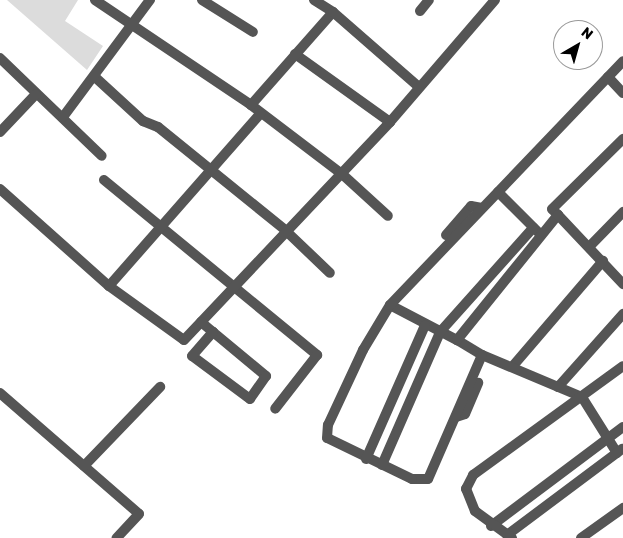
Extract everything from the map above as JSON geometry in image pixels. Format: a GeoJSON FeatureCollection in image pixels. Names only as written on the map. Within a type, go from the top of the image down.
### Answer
{"type":"FeatureCollection","features":[{"type":"Feature","properties":{"kind":"street"},"geometry":{"type":"LineString","coordinates":[[95,0],[251,105],[260,114],[342,174],[388,216]]}},
{"type":"Feature","properties":{"kind":"street"},"geometry":{"type":"LineString","coordinates":[[63,117],[96,78],[150,0]]}},
{"type":"Feature","properties":{"kind":"street"},"geometry":{"type":"LineString","coordinates":[[202,0],[253,32]]}},
{"type":"Feature","properties":{"kind":"street"},"geometry":{"type":"LineString","coordinates":[[314,0],[333,12],[419,87]]}},
{"type":"Feature","properties":{"kind":"street"},"geometry":{"type":"LineString","coordinates":[[420,11],[429,0]]}},
{"type":"Feature","properties":{"kind":"street"},"geometry":{"type":"LineString","coordinates":[[0,189],[108,286],[184,340],[390,122],[495,0]]}},
{"type":"Feature","properties":{"kind":"street"},"geometry":{"type":"LineString","coordinates":[[251,105],[333,12]]}},
{"type":"Feature","properties":{"kind":"street"},"geometry":{"type":"LineString","coordinates":[[295,54],[390,122]]}},
{"type":"Feature","properties":{"kind":"street"},"geometry":{"type":"LineString","coordinates":[[0,58],[102,156]]}},
{"type":"Feature","properties":{"kind":"street"},"geometry":{"type":"LineString","coordinates":[[482,355],[428,479],[412,479],[366,459],[327,438],[328,425],[390,304],[623,61]]}},
{"type":"Feature","properties":{"kind":"street"},"geometry":{"type":"LineString","coordinates":[[608,76],[623,93]]}},
{"type":"Feature","properties":{"kind":"street"},"geometry":{"type":"LineString","coordinates":[[96,78],[143,121],[214,171],[286,230],[330,272]]}},
{"type":"Feature","properties":{"kind":"street"},"geometry":{"type":"LineString","coordinates":[[0,132],[36,94]]}},
{"type":"Feature","properties":{"kind":"street"},"geometry":{"type":"LineString","coordinates":[[108,286],[214,171],[260,114]]}},
{"type":"Feature","properties":{"kind":"street"},"geometry":{"type":"LineString","coordinates":[[623,138],[552,209],[623,283]]}},
{"type":"Feature","properties":{"kind":"street"},"geometry":{"type":"LineString","coordinates":[[104,180],[317,355],[275,409]]}},
{"type":"Feature","properties":{"kind":"street"},"geometry":{"type":"LineString","coordinates":[[498,192],[542,236]]}},
{"type":"Feature","properties":{"kind":"street"},"geometry":{"type":"LineString","coordinates":[[446,235],[471,206],[482,208]]}},
{"type":"Feature","properties":{"kind":"street"},"geometry":{"type":"LineString","coordinates":[[589,247],[623,212]]}},
{"type":"Feature","properties":{"kind":"street"},"geometry":{"type":"LineString","coordinates":[[457,340],[558,215]]}},
{"type":"Feature","properties":{"kind":"street"},"geometry":{"type":"LineString","coordinates":[[382,465],[440,332],[533,228]]}},
{"type":"Feature","properties":{"kind":"street"},"geometry":{"type":"LineString","coordinates":[[512,367],[603,261]]}},
{"type":"Feature","properties":{"kind":"street"},"geometry":{"type":"LineString","coordinates":[[390,304],[482,355],[582,397],[608,438],[620,451],[510,537],[491,526],[475,511],[466,489],[473,475],[582,397],[623,366]]}},
{"type":"Feature","properties":{"kind":"street"},"geometry":{"type":"LineString","coordinates":[[558,387],[623,314]]}},
{"type":"Feature","properties":{"kind":"street"},"geometry":{"type":"LineString","coordinates":[[201,322],[214,332],[266,376],[250,399],[192,356],[214,332]]}},
{"type":"Feature","properties":{"kind":"street"},"geometry":{"type":"LineString","coordinates":[[366,459],[425,325]]}},
{"type":"Feature","properties":{"kind":"street"},"geometry":{"type":"LineString","coordinates":[[456,417],[465,414],[478,383]]}},
{"type":"Feature","properties":{"kind":"street"},"geometry":{"type":"LineString","coordinates":[[84,466],[160,387]]}},
{"type":"Feature","properties":{"kind":"street"},"geometry":{"type":"LineString","coordinates":[[0,393],[139,514],[117,538]]}},
{"type":"Feature","properties":{"kind":"street"},"geometry":{"type":"LineString","coordinates":[[491,526],[623,427]]}},
{"type":"Feature","properties":{"kind":"street"},"geometry":{"type":"LineString","coordinates":[[581,538],[623,508]]}},
{"type":"Feature","properties":{"kind":"shaded area"},"geometry":{"type":"Polygon","coordinates":[[[7,0],[78,0],[65,21],[103,46],[87,70],[7,0]]]}}]}
